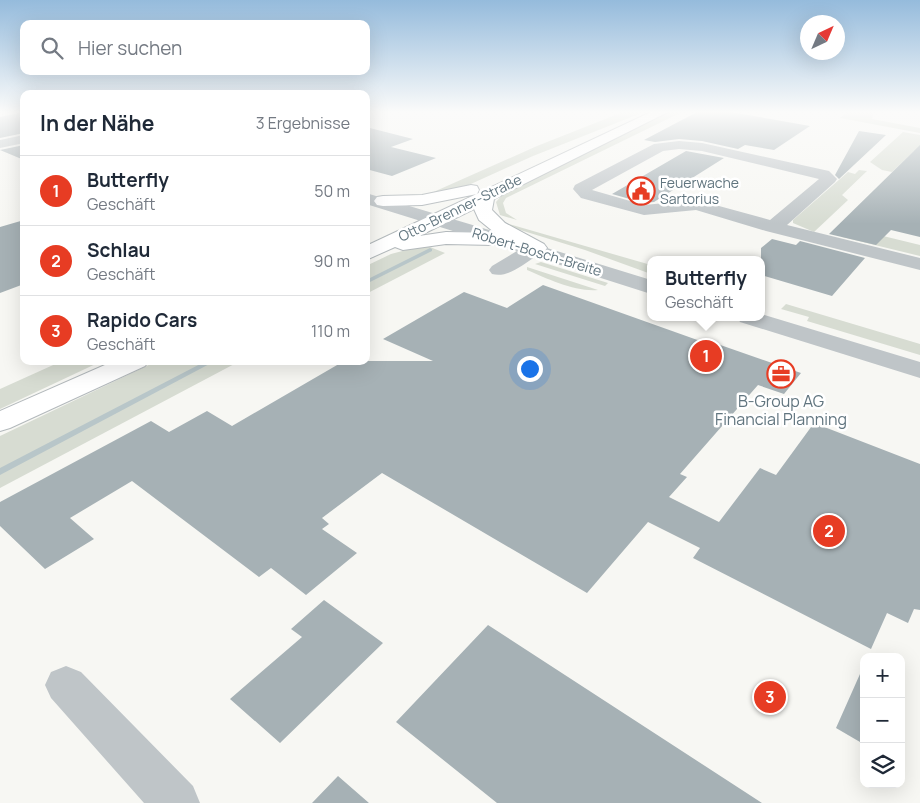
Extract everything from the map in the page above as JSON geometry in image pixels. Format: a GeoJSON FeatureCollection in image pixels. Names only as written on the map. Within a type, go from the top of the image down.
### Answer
{"type":"FeatureCollection","features":[{"type":"Feature","properties":{"kind":"main road","name":"Otto-Brenner-Straße"},"geometry":{"type":"LineString","coordinates":[[370,248],[431,217],[573,149]]}},
{"type":"Feature","properties":{"kind":"main road","name":"Otto-Brenner-Straße"},"geometry":{"type":"LineString","coordinates":[[488,190],[578,149]]}},
{"type":"Feature","properties":{"kind":"main road"},"geometry":{"type":"LineString","coordinates":[[372,198],[435,199],[488,190],[483,210],[490,221],[535,249]]}},
{"type":"Feature","properties":{"kind":"main road"},"geometry":{"type":"LineString","coordinates":[[370,250],[434,240],[494,239]]}},
{"type":"Feature","properties":{"kind":"main road"},"geometry":{"type":"LineString","coordinates":[[47,400],[113,365]]}},
{"type":"Feature","properties":{"kind":"main road"},"geometry":{"type":"LineString","coordinates":[[0,422],[127,365]]}},
{"type":"Feature","properties":{"kind":"street"},"geometry":{"type":"LineString","coordinates":[[652,149],[581,189],[587,194],[644,210],[697,205],[773,227],[920,264]]}},
{"type":"Feature","properties":{"kind":"street"},"geometry":{"type":"LineString","coordinates":[[713,149],[823,174],[829,179],[773,227]]}},
{"type":"Feature","properties":{"kind":"street","name":"Robert-Bosch-Breite"},"geometry":{"type":"LineString","coordinates":[[372,198],[647,286]]}},
{"type":"Feature","properties":{"kind":"street","name":"Robert-Bosch-Breite"},"geometry":{"type":"LineString","coordinates":[[431,217],[494,239],[647,281]]}},
{"type":"Feature","properties":{"kind":"street"},"geometry":{"type":"LineString","coordinates":[[499,270],[535,249]]}},
{"type":"Feature","properties":{"kind":"street"},"geometry":{"type":"LineString","coordinates":[[765,317],[920,365]]}},
{"type":"Feature","properties":{"kind":"street"},"geometry":{"type":"LineString","coordinates":[[761,321],[920,370]]}},
{"type":"Feature","properties":{"kind":"street"},"geometry":{"type":"LineString","coordinates":[[66,685],[176,803]]}},
{"type":"Feature","properties":{"kind":"shaded area"},"geometry":{"type":"Polygon","coordinates":[[[529,149],[549,149],[462,188],[429,194],[529,149]]]}},
{"type":"Feature","properties":{"kind":"shaded area"},"geometry":{"type":"Polygon","coordinates":[[[594,149],[605,149],[506,198],[503,203],[506,213],[517,220],[500,215],[496,202],[502,195],[594,149]]]}},
{"type":"Feature","properties":{"kind":"shaded area"},"geometry":{"type":"Polygon","coordinates":[[[884,149],[920,149],[920,152],[914,151],[892,172],[882,170],[870,162],[884,149]]]}},
{"type":"Feature","properties":{"kind":"shaded area"},"geometry":{"type":"Polygon","coordinates":[[[859,170],[867,171],[842,195],[848,200],[814,232],[793,223],[793,220],[848,172],[855,174],[859,170]]]}},
{"type":"Feature","properties":{"kind":"shaded area"},"geometry":{"type":"Polygon","coordinates":[[[505,223],[647,264],[647,273],[585,250],[517,229],[505,223]]]}},
{"type":"Feature","properties":{"kind":"shaded area"},"geometry":{"type":"Polygon","coordinates":[[[838,225],[920,245],[920,256],[842,237],[838,225]]]}},
{"type":"Feature","properties":{"kind":"shaded area"},"geometry":{"type":"Polygon","coordinates":[[[425,245],[445,253],[370,292],[370,264],[391,254],[425,245]]]}},
{"type":"Feature","properties":{"kind":"shaded area"},"geometry":{"type":"Polygon","coordinates":[[[541,262],[608,283],[605,286],[535,264],[541,262]]]}},
{"type":"Feature","properties":{"kind":"shaded area"},"geometry":{"type":"Polygon","coordinates":[[[527,267],[598,290],[580,289],[562,284],[527,270],[527,267]]]}},
{"type":"Feature","properties":{"kind":"shaded area"},"geometry":{"type":"Polygon","coordinates":[[[786,304],[920,344],[920,355],[807,321],[809,317],[781,309],[786,304]]]}},
{"type":"Feature","properties":{"kind":"shaded area"},"geometry":{"type":"Polygon","coordinates":[[[53,365],[94,365],[0,409],[0,389],[53,365]]]}},
{"type":"Feature","properties":{"kind":"shaded area"},"geometry":{"type":"Polygon","coordinates":[[[149,365],[232,365],[0,488],[0,436],[149,365]]]}},
{"type":"Feature","properties":{"kind":"building"},"geometry":{"type":"Polygon","coordinates":[[[20,149],[20,158],[0,150],[20,149]]]}},
{"type":"Feature","properties":{"kind":"building"},"geometry":{"type":"Polygon","coordinates":[[[370,149],[401,149],[436,158],[392,176],[370,170],[370,149]]]}},
{"type":"Feature","properties":{"kind":"building"},"geometry":{"type":"Polygon","coordinates":[[[849,149],[871,149],[839,179],[835,175],[849,149]]]}},
{"type":"Feature","properties":{"kind":"building"},"geometry":{"type":"Polygon","coordinates":[[[915,149],[920,149],[920,237],[891,230],[876,245],[829,234],[915,149]]]}},
{"type":"Feature","properties":{"kind":"building"},"geometry":{"type":"Polygon","coordinates":[[[686,151],[724,158],[654,202],[644,203],[612,194],[686,151]]]}},
{"type":"Feature","properties":{"kind":"building"},"geometry":{"type":"Polygon","coordinates":[[[20,221],[20,286],[0,293],[0,227],[20,221]]]}},
{"type":"Feature","properties":{"kind":"building"},"geometry":{"type":"Polygon","coordinates":[[[772,239],[796,245],[800,241],[865,258],[832,296],[765,276],[765,256],[761,256],[761,248],[772,239]]]}},
{"type":"Feature","properties":{"kind":"building"},"geometry":{"type":"Polygon","coordinates":[[[543,285],[703,342],[706,340],[801,373],[784,394],[758,385],[680,474],[687,477],[669,497],[719,522],[760,468],[776,475],[814,423],[920,464],[920,610],[914,609],[908,623],[887,613],[871,649],[693,558],[700,548],[648,522],[587,593],[382,473],[322,518],[329,524],[322,529],[357,553],[306,595],[271,568],[259,577],[132,481],[70,518],[94,539],[45,569],[0,526],[0,502],[151,421],[169,432],[207,411],[232,426],[337,365],[370,365],[370,361],[433,361],[383,339],[464,292],[507,308],[543,285]]]}},
{"type":"Feature","properties":{"kind":"building"},"geometry":{"type":"Polygon","coordinates":[[[324,600],[383,643],[280,743],[230,699],[302,637],[291,629],[324,600]]]}},
{"type":"Feature","properties":{"kind":"building"},"geometry":{"type":"Polygon","coordinates":[[[488,625],[762,803],[497,803],[396,722],[488,625]]]}},
{"type":"Feature","properties":{"kind":"building"},"geometry":{"type":"Polygon","coordinates":[[[860,674],[860,742],[836,728],[860,674]]]}},
{"type":"Feature","properties":{"kind":"building"},"geometry":{"type":"Polygon","coordinates":[[[338,776],[369,803],[312,803],[338,776]]]}},
{"type":"Feature","properties":{"kind":"waterway"},"geometry":{"type":"LineString","coordinates":[[370,280],[430,250]]}},
{"type":"Feature","properties":{"kind":"waterway"},"geometry":{"type":"LineString","coordinates":[[0,472],[204,365]]}},
{"type":"Feature","properties":{"kind":"place","name":"Feuerwache Sartorius"},"geometry":{"type":"Point","coordinates":[641,191]}},
{"type":"Feature","properties":{"kind":"place","name":"Butterfly"},"geometry":{"type":"Point","coordinates":[706,356]}},
{"type":"Feature","properties":{"kind":"place","name":"B-Group AG Financial Planning"},"geometry":{"type":"Point","coordinates":[781,374]}},
{"type":"Feature","properties":{"kind":"place","name":"Schlau"},"geometry":{"type":"Point","coordinates":[829,531]}},
{"type":"Feature","properties":{"kind":"place","name":"Rapido Cars"},"geometry":{"type":"Point","coordinates":[770,697]}}]}
